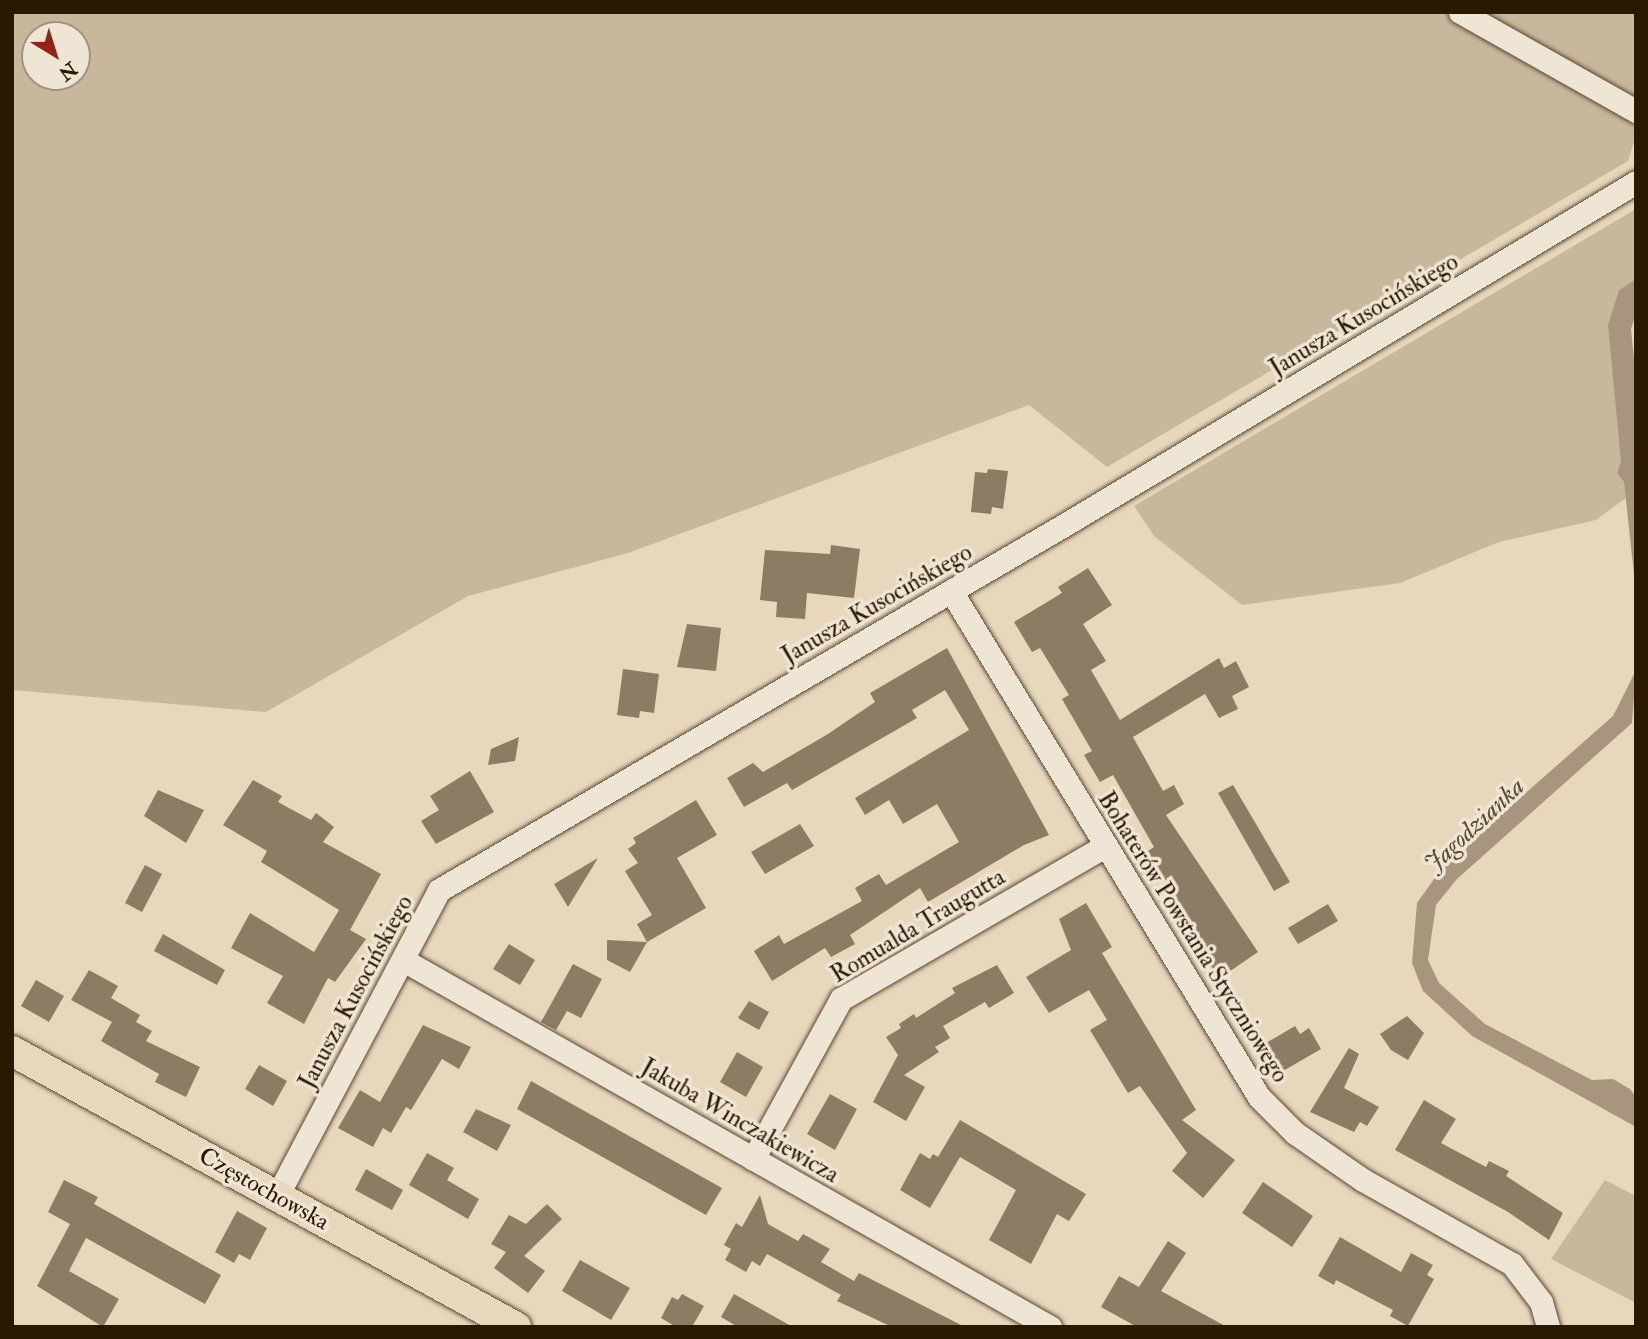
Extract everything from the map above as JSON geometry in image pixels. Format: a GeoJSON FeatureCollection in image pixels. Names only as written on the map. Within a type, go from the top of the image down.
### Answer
{"type":"FeatureCollection","features":[{"type":"Feature","properties":{"kind":"main road","name":"Częstochowska"},"geometry":{"type":"LineString","coordinates":[[12,1051],[516,1327]]}},
{"type":"Feature","properties":{"kind":"street"},"geometry":{"type":"LineString","coordinates":[[1460,12],[1636,111]]}},
{"type":"Feature","properties":{"kind":"street","name":"Janusza Kusocińskiego"},"geometry":{"type":"LineString","coordinates":[[277,1196],[405,961],[439,890],[951,591],[1636,182]]}},
{"type":"Feature","properties":{"kind":"street","name":"Bohaterów Powstania Styczniowego"},"geometry":{"type":"LineString","coordinates":[[951,591],[1259,1097],[1295,1133],[1363,1180],[1512,1265],[1541,1302],[1548,1327]]}},
{"type":"Feature","properties":{"kind":"street","name":"Romualda Traugutta"},"geometry":{"type":"LineString","coordinates":[[753,1159],[841,999],[1105,846]]}},
{"type":"Feature","properties":{"kind":"street","name":"Jakuba Winczakiewicza"},"geometry":{"type":"LineString","coordinates":[[405,961],[1049,1327]]}},
{"type":"Feature","properties":{"kind":"shaded area"},"geometry":{"type":"Polygon","coordinates":[[[12,12],[1636,12],[1636,135],[1628,161],[1107,467],[1029,405],[628,553],[468,596],[266,712],[12,690],[12,12]]]}},
{"type":"Feature","properties":{"kind":"shaded area"},"geometry":{"type":"Polygon","coordinates":[[[1636,209],[1636,279],[1619,290],[1621,461],[1617,473],[1624,482],[1626,498],[1596,520],[1499,542],[1400,583],[1242,605],[1154,536],[1134,506],[1636,209]]]}},
{"type":"Feature","properties":{"kind":"shaded area"},"geometry":{"type":"Polygon","coordinates":[[[1636,279],[1636,314],[1631,329],[1636,379],[1636,593],[1624,482],[1617,473],[1621,461],[1608,325],[1619,290],[1636,279]]]}},
{"type":"Feature","properties":{"kind":"shaded area"},"geometry":{"type":"Polygon","coordinates":[[[1636,670],[1632,723],[1457,879],[1436,905],[1428,960],[1439,983],[1485,1024],[1592,1080],[1613,1079],[1630,1089],[1636,1097],[1636,1127],[1472,1036],[1423,991],[1412,963],[1417,903],[1444,865],[1613,716],[1636,670]]]}},
{"type":"Feature","properties":{"kind":"shaded area"},"geometry":{"type":"Polygon","coordinates":[[[1605,1180],[1636,1196],[1636,1303],[1551,1259],[1605,1180]]]}},
{"type":"Feature","properties":{"kind":"building"},"geometry":{"type":"Polygon","coordinates":[[[988,469],[1008,471],[1003,509],[992,507],[991,514],[971,512],[975,472],[987,473],[988,469]]]}},
{"type":"Feature","properties":{"kind":"building"},"geometry":{"type":"Polygon","coordinates":[[[831,545],[860,549],[854,598],[807,593],[805,619],[776,617],[777,602],[760,600],[765,550],[830,554],[831,545]]]}},
{"type":"Feature","properties":{"kind":"building"},"geometry":{"type":"Polygon","coordinates":[[[1088,568],[1112,605],[1083,624],[1106,661],[1091,670],[1120,720],[1219,658],[1224,668],[1236,661],[1249,687],[1232,696],[1238,709],[1219,718],[1205,694],[1133,737],[1163,791],[1174,785],[1184,804],[1166,815],[1258,952],[1217,980],[1197,949],[1204,944],[1148,851],[1154,847],[1113,775],[1100,782],[1084,755],[1092,751],[1062,699],[1069,695],[1040,648],[1032,652],[1014,622],[1062,593],[1058,587],[1088,568]]]}},
{"type":"Feature","properties":{"kind":"building"},"geometry":{"type":"Polygon","coordinates":[[[687,624],[721,628],[716,671],[677,667],[687,624]]]}},
{"type":"Feature","properties":{"kind":"building"},"geometry":{"type":"Polygon","coordinates":[[[947,648],[1049,835],[1024,845],[928,902],[920,888],[850,935],[855,944],[831,957],[825,948],[772,981],[754,951],[779,935],[784,944],[862,901],[855,888],[879,874],[886,885],[959,842],[937,804],[903,824],[889,800],[865,815],[855,798],[969,730],[945,690],[912,710],[917,718],[792,790],[787,783],[744,807],[727,778],[753,763],[763,772],[828,734],[875,702],[870,693],[947,648]]]}},
{"type":"Feature","properties":{"kind":"building"},"geometry":{"type":"Polygon","coordinates":[[[623,669],[659,674],[654,713],[640,711],[639,718],[617,715],[623,669]]]}},
{"type":"Feature","properties":{"kind":"building"},"geometry":{"type":"Polygon","coordinates":[[[519,737],[515,761],[488,765],[491,749],[519,737]]]}},
{"type":"Feature","properties":{"kind":"building"},"geometry":{"type":"Polygon","coordinates":[[[470,771],[494,812],[436,844],[421,821],[439,810],[430,796],[470,771]]]}},
{"type":"Feature","properties":{"kind":"building"},"geometry":{"type":"Polygon","coordinates":[[[253,780],[282,796],[278,802],[311,820],[316,813],[334,827],[323,842],[381,874],[350,930],[366,939],[335,982],[328,978],[304,1024],[267,1003],[283,976],[231,948],[250,913],[314,952],[339,910],[261,862],[267,851],[223,825],[253,780]]]}},
{"type":"Feature","properties":{"kind":"building"},"geometry":{"type":"Polygon","coordinates":[[[1233,785],[1290,882],[1274,891],[1218,793],[1233,785]]]}},
{"type":"Feature","properties":{"kind":"building"},"geometry":{"type":"Polygon","coordinates":[[[158,790],[204,810],[186,843],[144,816],[158,790]]]}},
{"type":"Feature","properties":{"kind":"building"},"geometry":{"type":"Polygon","coordinates":[[[696,800],[717,835],[677,858],[706,908],[647,942],[637,924],[652,915],[625,871],[638,863],[628,849],[636,843],[633,838],[696,800]]]}},
{"type":"Feature","properties":{"kind":"building"},"geometry":{"type":"Polygon","coordinates":[[[800,824],[814,846],[765,874],[751,852],[800,824]]]}},
{"type":"Feature","properties":{"kind":"building"},"geometry":{"type":"Polygon","coordinates":[[[598,858],[568,907],[554,884],[598,858]]]}},
{"type":"Feature","properties":{"kind":"building"},"geometry":{"type":"Polygon","coordinates":[[[145,865],[162,874],[142,912],[125,903],[145,865]]]}},
{"type":"Feature","properties":{"kind":"building"},"geometry":{"type":"Polygon","coordinates":[[[1086,903],[1112,947],[1102,953],[1196,1110],[1182,1120],[1235,1160],[1203,1198],[1172,1171],[1187,1153],[1140,1086],[1128,1093],[1090,1030],[1107,1020],[1089,990],[1049,1013],[1026,977],[1071,950],[1059,919],[1086,903]]]}},
{"type":"Feature","properties":{"kind":"building"},"geometry":{"type":"Polygon","coordinates":[[[1328,904],[1338,921],[1298,944],[1288,928],[1328,904]]]}},
{"type":"Feature","properties":{"kind":"building"},"geometry":{"type":"Polygon","coordinates":[[[163,934],[225,970],[217,985],[154,951],[163,934]]]}},
{"type":"Feature","properties":{"kind":"building"},"geometry":{"type":"Polygon","coordinates":[[[607,940],[647,942],[630,972],[607,960],[607,940]]]}},
{"type":"Feature","properties":{"kind":"building"},"geometry":{"type":"Polygon","coordinates":[[[509,944],[535,960],[520,985],[493,969],[509,944]]]}},
{"type":"Feature","properties":{"kind":"building"},"geometry":{"type":"Polygon","coordinates":[[[573,964],[602,979],[581,1018],[567,1011],[556,1030],[541,1022],[573,964]]]}},
{"type":"Feature","properties":{"kind":"building"},"geometry":{"type":"Polygon","coordinates":[[[997,965],[1014,993],[989,1008],[985,1002],[943,1026],[950,1038],[935,1047],[939,1052],[904,1075],[925,1087],[906,1121],[873,1102],[898,1055],[886,1037],[901,1028],[899,1024],[914,1014],[916,1018],[955,993],[952,988],[997,965]]]}},
{"type":"Feature","properties":{"kind":"building"},"geometry":{"type":"Polygon","coordinates":[[[89,970],[118,986],[111,998],[140,1015],[136,1022],[152,1031],[146,1041],[200,1067],[186,1097],[155,1082],[159,1074],[101,1041],[112,1022],[71,1000],[89,970]]]}},
{"type":"Feature","properties":{"kind":"building"},"geometry":{"type":"Polygon","coordinates":[[[36,980],[64,996],[49,1022],[21,1006],[36,980]]]}},
{"type":"Feature","properties":{"kind":"building"},"geometry":{"type":"Polygon","coordinates":[[[749,1001],[769,1012],[759,1030],[738,1018],[749,1001]]]}},
{"type":"Feature","properties":{"kind":"building"},"geometry":{"type":"Polygon","coordinates":[[[1407,1016],[1424,1033],[1408,1060],[1391,1050],[1380,1034],[1407,1016]]]}},
{"type":"Feature","properties":{"kind":"building"},"geometry":{"type":"Polygon","coordinates":[[[423,1025],[471,1047],[459,1069],[442,1059],[411,1110],[406,1107],[391,1133],[383,1128],[373,1147],[338,1128],[360,1090],[380,1102],[423,1025]]]}},
{"type":"Feature","properties":{"kind":"building"},"geometry":{"type":"Polygon","coordinates":[[[1295,1026],[1300,1034],[1309,1028],[1321,1049],[1283,1071],[1266,1043],[1295,1026]]]}},
{"type":"Feature","properties":{"kind":"building"},"geometry":{"type":"Polygon","coordinates":[[[1349,1048],[1359,1054],[1344,1088],[1379,1107],[1367,1126],[1360,1122],[1354,1132],[1310,1112],[1349,1048]]]}},
{"type":"Feature","properties":{"kind":"building"},"geometry":{"type":"Polygon","coordinates":[[[737,1052],[763,1067],[746,1097],[720,1082],[737,1052]]]}},
{"type":"Feature","properties":{"kind":"building"},"geometry":{"type":"Polygon","coordinates":[[[259,1065],[287,1081],[273,1106],[245,1089],[259,1065]]]}},
{"type":"Feature","properties":{"kind":"building"},"geometry":{"type":"Polygon","coordinates":[[[531,1081],[722,1188],[706,1215],[517,1109],[531,1081]]]}},
{"type":"Feature","properties":{"kind":"building"},"geometry":{"type":"Polygon","coordinates":[[[830,1094],[857,1109],[835,1150],[807,1134],[830,1094]]]}},
{"type":"Feature","properties":{"kind":"building"},"geometry":{"type":"Polygon","coordinates":[[[1424,1100],[1456,1119],[1441,1143],[1486,1167],[1489,1161],[1509,1171],[1506,1176],[1563,1213],[1549,1240],[1508,1212],[1395,1150],[1424,1100]]]}},
{"type":"Feature","properties":{"kind":"building"},"geometry":{"type":"Polygon","coordinates":[[[476,1109],[511,1125],[497,1151],[463,1132],[476,1109]]]}},
{"type":"Feature","properties":{"kind":"building"},"geometry":{"type":"Polygon","coordinates":[[[960,1120],[1086,1194],[1069,1221],[1057,1214],[1031,1264],[989,1240],[1016,1190],[960,1157],[930,1208],[900,1190],[920,1153],[930,1159],[933,1154],[938,1157],[960,1120]]]}},
{"type":"Feature","properties":{"kind":"building"},"geometry":{"type":"Polygon","coordinates":[[[427,1153],[454,1168],[447,1180],[479,1199],[468,1219],[409,1185],[427,1153]]]}},
{"type":"Feature","properties":{"kind":"building"},"geometry":{"type":"Polygon","coordinates":[[[366,1169],[403,1190],[392,1210],[355,1190],[366,1169]]]}},
{"type":"Feature","properties":{"kind":"building"},"geometry":{"type":"Polygon","coordinates":[[[64,1180],[98,1197],[94,1204],[221,1275],[205,1304],[86,1238],[69,1271],[119,1299],[103,1327],[37,1286],[70,1224],[48,1212],[64,1180]]]}},
{"type":"Feature","properties":{"kind":"building"},"geometry":{"type":"Polygon","coordinates":[[[1263,1182],[1313,1216],[1292,1247],[1242,1213],[1263,1182]]]}},
{"type":"Feature","properties":{"kind":"building"},"geometry":{"type":"Polygon","coordinates":[[[760,1195],[768,1224],[798,1241],[803,1234],[830,1249],[821,1262],[854,1281],[859,1273],[965,1327],[892,1327],[837,1301],[841,1295],[767,1254],[760,1266],[752,1261],[746,1272],[725,1260],[731,1249],[724,1245],[736,1223],[742,1227],[760,1195]]]}},
{"type":"Feature","properties":{"kind":"building"},"geometry":{"type":"Polygon","coordinates":[[[547,1204],[562,1219],[524,1256],[545,1271],[528,1293],[494,1268],[506,1252],[491,1244],[509,1215],[526,1224],[547,1204]]]}},
{"type":"Feature","properties":{"kind":"building"},"geometry":{"type":"Polygon","coordinates":[[[237,1211],[267,1228],[250,1260],[239,1254],[234,1263],[215,1252],[237,1211]]]}},
{"type":"Feature","properties":{"kind":"building"},"geometry":{"type":"Polygon","coordinates":[[[1340,1237],[1401,1272],[1411,1253],[1433,1265],[1427,1275],[1434,1279],[1408,1326],[1390,1316],[1393,1310],[1336,1280],[1334,1285],[1318,1276],[1340,1237]]]}},
{"type":"Feature","properties":{"kind":"building"},"geometry":{"type":"Polygon","coordinates":[[[1168,1241],[1186,1253],[1161,1291],[1227,1327],[1137,1327],[1101,1307],[1119,1276],[1139,1287],[1168,1241]]]}},
{"type":"Feature","properties":{"kind":"building"},"geometry":{"type":"Polygon","coordinates":[[[580,1260],[630,1288],[611,1320],[562,1291],[580,1260]]]}},
{"type":"Feature","properties":{"kind":"building"},"geometry":{"type":"Polygon","coordinates":[[[682,1294],[704,1306],[692,1327],[676,1327],[661,1318],[672,1297],[678,1300],[682,1294]]]}},
{"type":"Feature","properties":{"kind":"building"},"geometry":{"type":"Polygon","coordinates":[[[734,1294],[793,1327],[738,1327],[721,1317],[734,1294]]]}},
{"type":"Feature","properties":{"kind":"water label","name":"Jagodzianka"},"geometry":{"type":"Point","coordinates":[1475,826]}}]}
